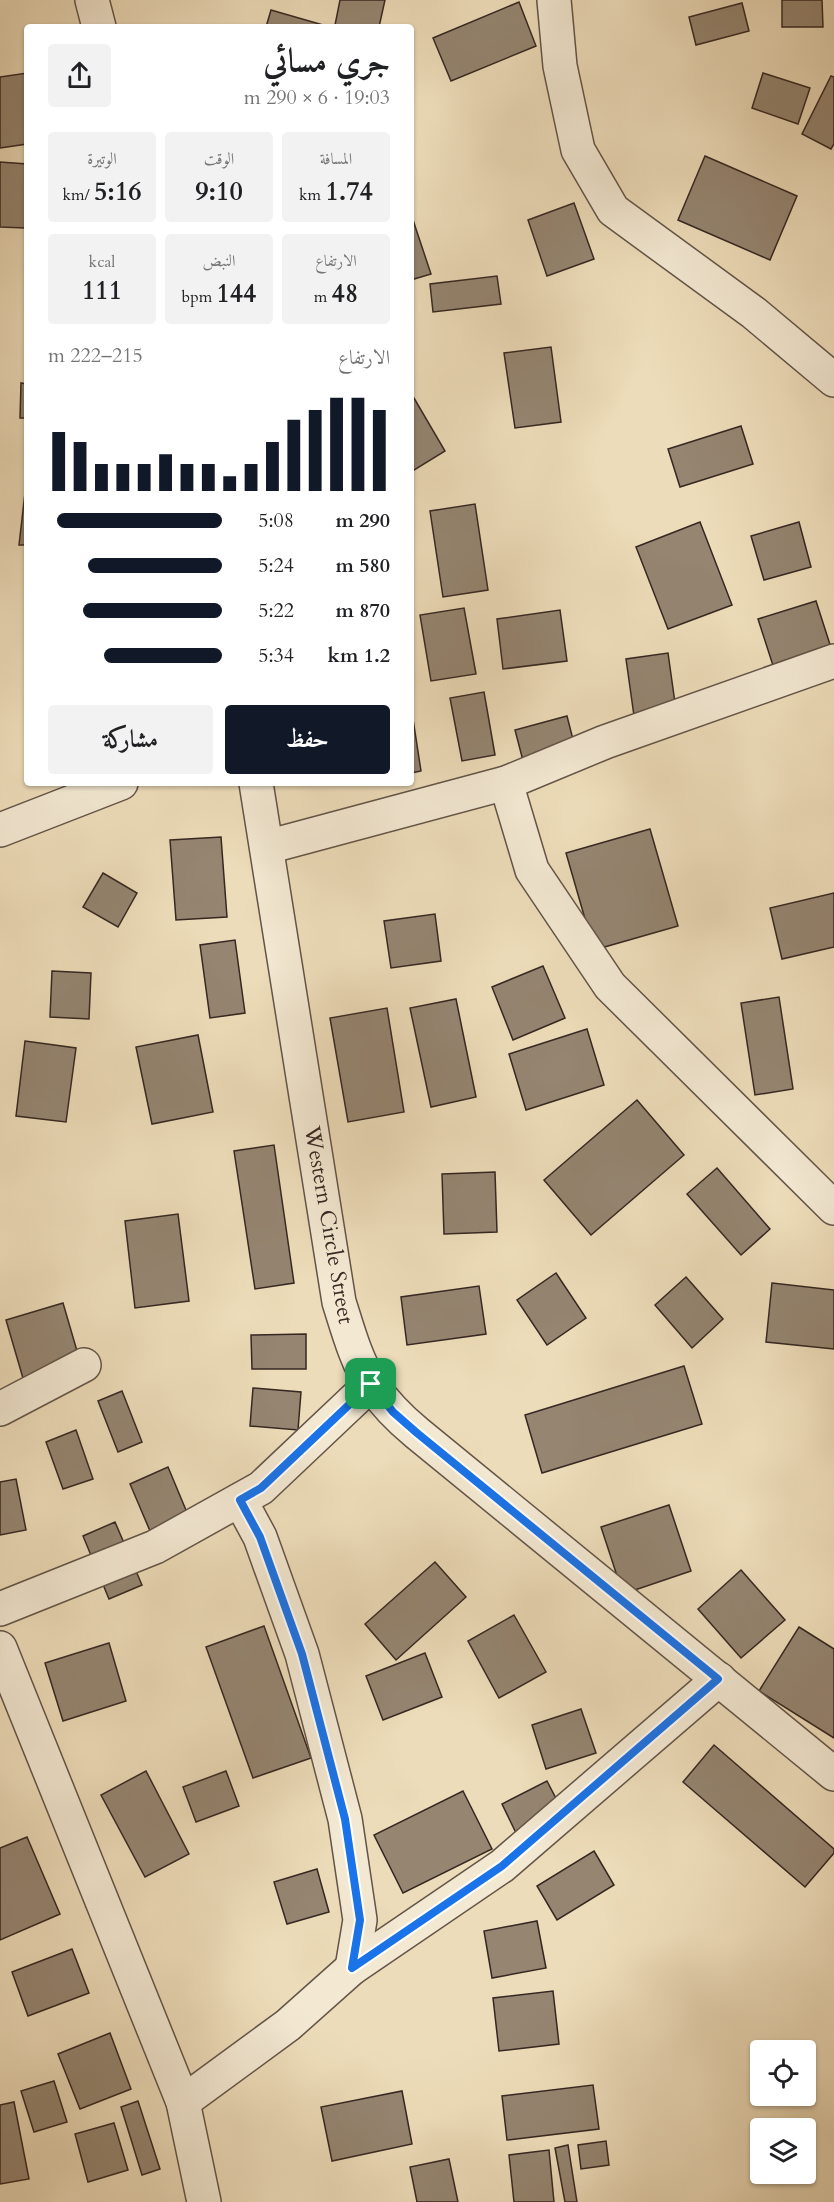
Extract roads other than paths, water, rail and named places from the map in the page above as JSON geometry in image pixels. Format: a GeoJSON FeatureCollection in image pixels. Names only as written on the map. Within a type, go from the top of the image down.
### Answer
{"type":"FeatureCollection","features":[{"type":"Feature","properties":{"kind":"street"},"geometry":{"type":"LineString","coordinates":[[92,0],[98,24]]}},
{"type":"Feature","properties":{"kind":"street"},"geometry":{"type":"LineString","coordinates":[[554,0],[560,66],[578,150],[613,210],[754,313],[834,380]]}},
{"type":"Feature","properties":{"kind":"street"},"geometry":{"type":"LineString","coordinates":[[267,847],[506,783],[605,742],[834,661]]}},
{"type":"Feature","properties":{"kind":"street"},"geometry":{"type":"LineString","coordinates":[[506,783],[532,870],[610,986],[834,1208]]}},
{"type":"Feature","properties":{"kind":"street"},"geometry":{"type":"LineString","coordinates":[[0,831],[113,786]]}},
{"type":"Feature","properties":{"kind":"street","name":"Western Circle Street"},"geometry":{"type":"LineString","coordinates":[[257,786],[339,1302],[353,1345],[371,1384],[393,1412],[417,1433],[834,1774]]}},
{"type":"Feature","properties":{"kind":"street"},"geometry":{"type":"LineString","coordinates":[[0,1409],[84,1365]]}},
{"type":"Feature","properties":{"kind":"street"},"geometry":{"type":"LineString","coordinates":[[0,1609],[154,1547],[261,1488],[371,1384]]}},
{"type":"Feature","properties":{"kind":"street"},"geometry":{"type":"LineString","coordinates":[[240,1500],[260,1537],[302,1654],[345,1819],[360,1920],[352,1968]]}},
{"type":"Feature","properties":{"kind":"street"},"geometry":{"type":"LineString","coordinates":[[0,1648],[183,2102],[204,2202]]}},
{"type":"Feature","properties":{"kind":"street"},"geometry":{"type":"LineString","coordinates":[[183,2102],[288,2025],[352,1968],[502,1866],[718,1679]]}}]}
